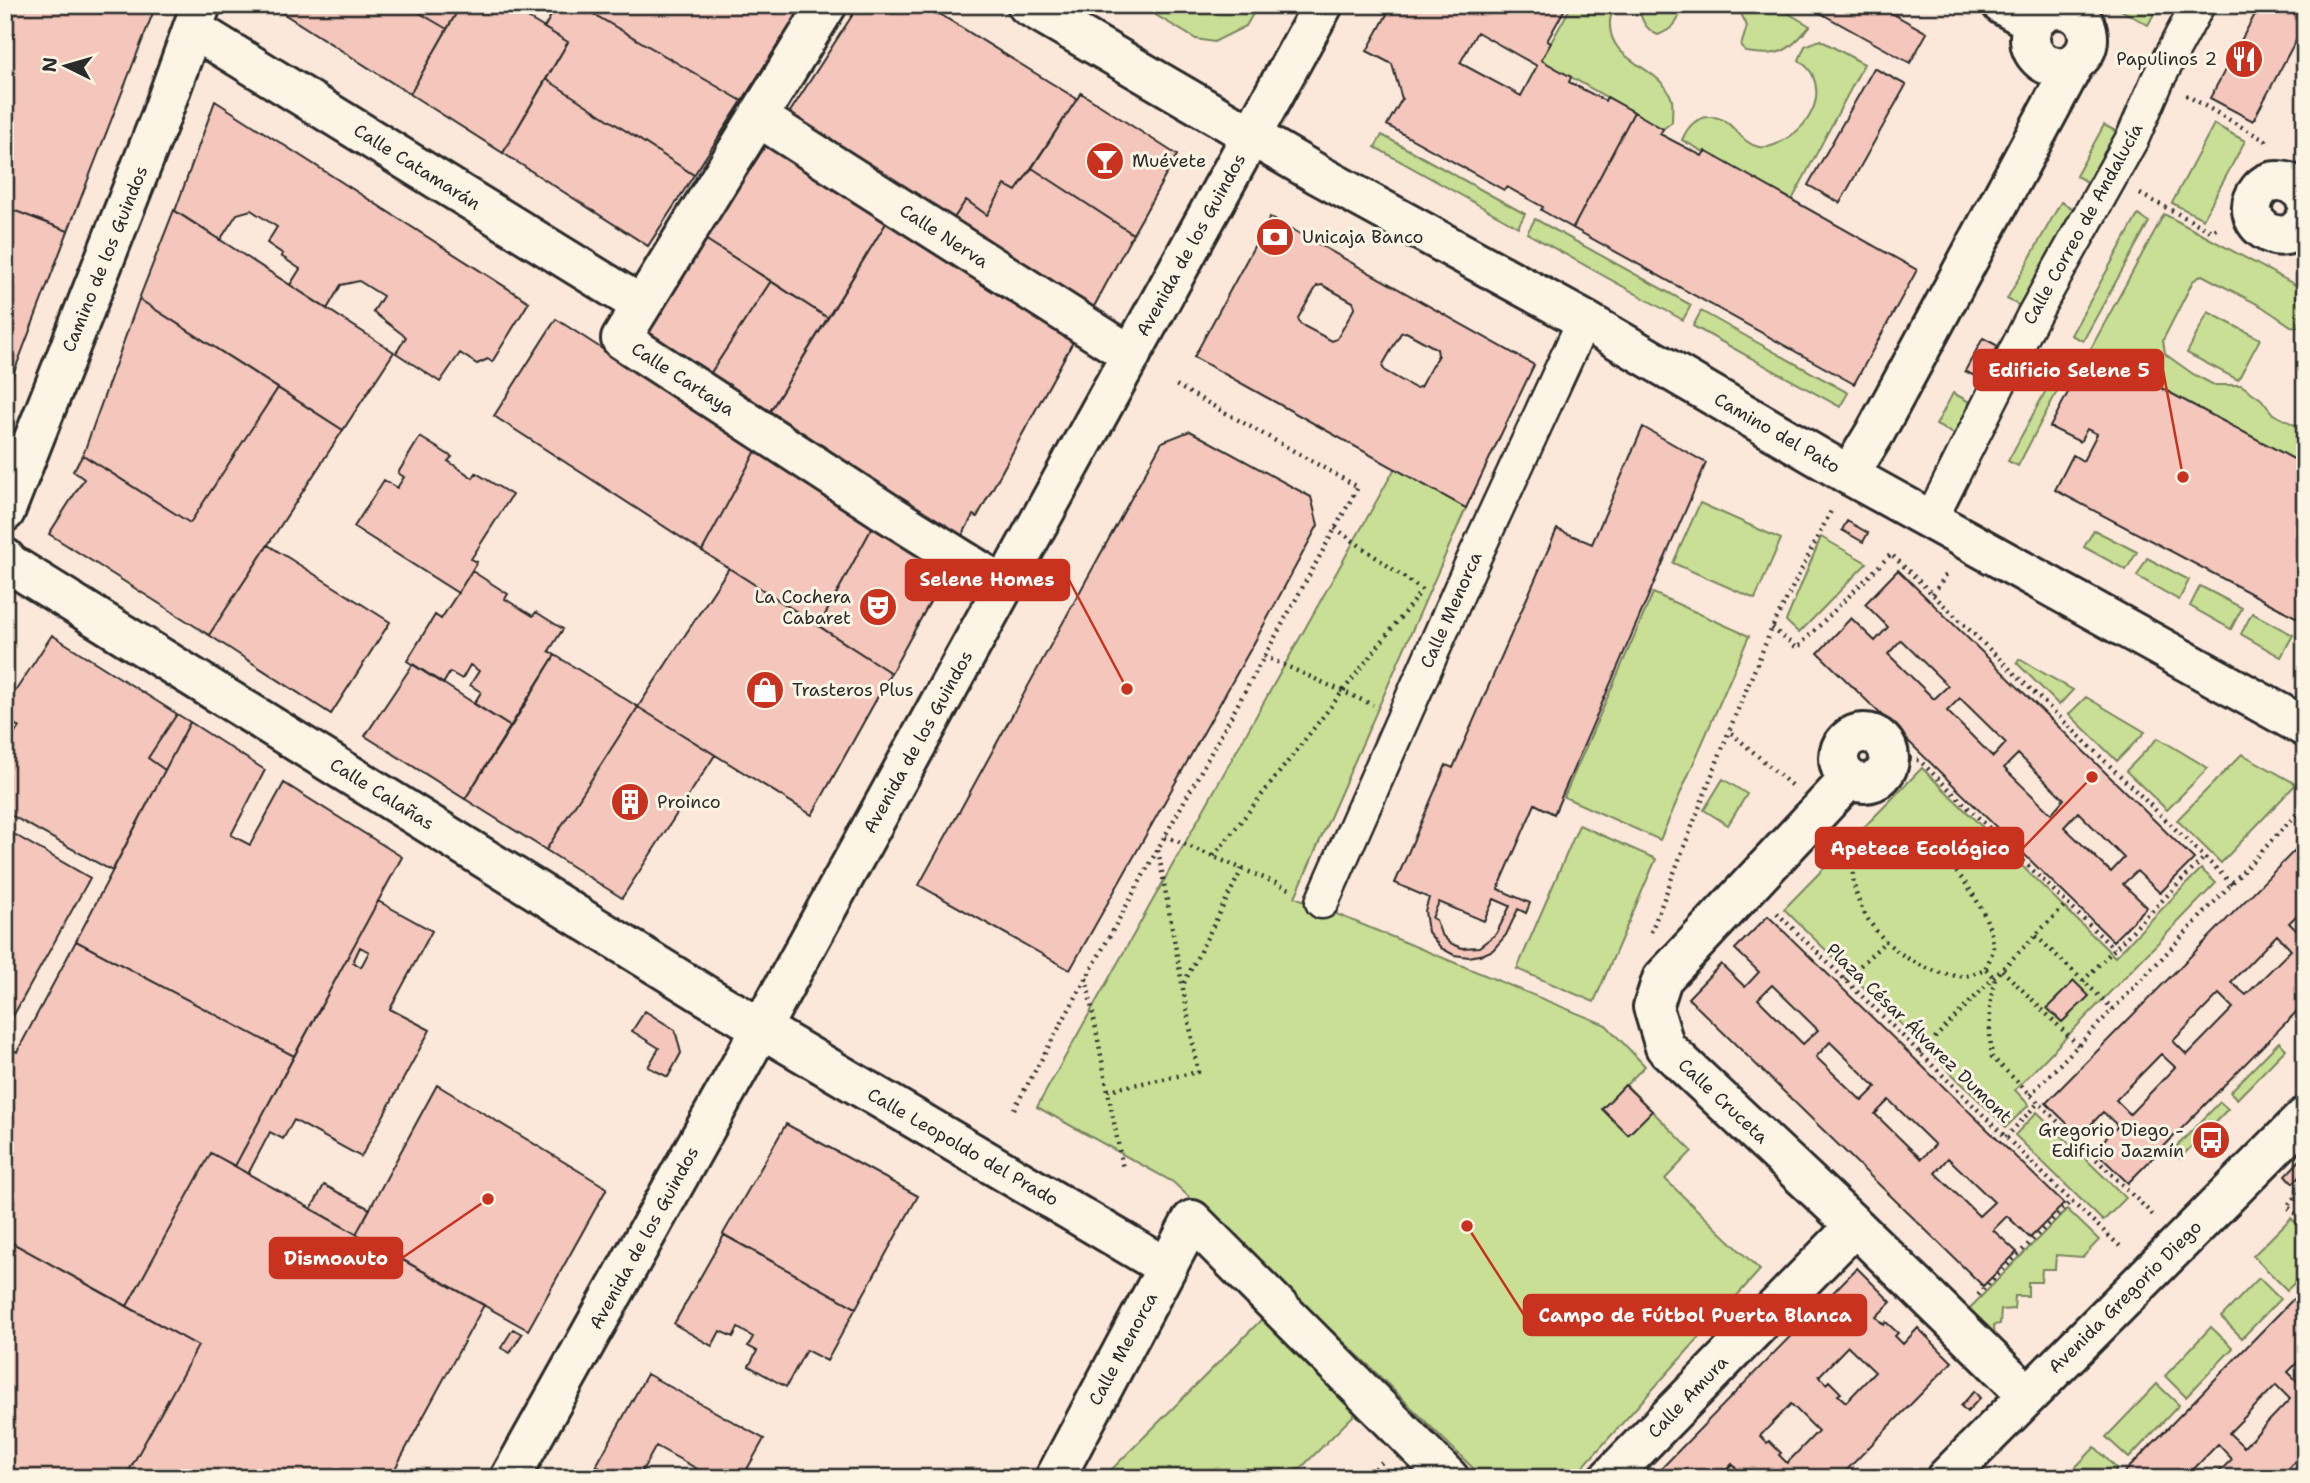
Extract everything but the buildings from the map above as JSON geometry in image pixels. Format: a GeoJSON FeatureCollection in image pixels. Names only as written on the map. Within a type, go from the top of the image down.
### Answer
{"type":"FeatureCollection","features":[{"type":"Feature","properties":{"kind":"street","name":"Calle Cartaya"},"geometry":{"type":"LineString","coordinates":[[827,5],[621,339],[1004,586]]}},
{"type":"Feature","properties":{"kind":"street","name":"Camino del Pato"},"geometry":{"type":"LineString","coordinates":[[1027,5],[1251,136],[1584,320],[1849,475],[2305,727]]}},
{"type":"Feature","properties":{"kind":"street","name":"Avenida de los Guindos"},"geometry":{"type":"LineString","coordinates":[[510,1478],[1323,5]]}},
{"type":"Feature","properties":{"kind":"street","name":"Calle Correo de Andalucía"},"geometry":{"type":"LineString","coordinates":[[1931,519],[2033,316],[2133,137],[2158,79],[2198,5]]}},
{"type":"Feature","properties":{"kind":"street"},"geometry":{"type":"LineString","coordinates":[[1849,475],[2074,64],[2087,48],[2086,27],[2079,16],[2067,10],[2018,14]]}},
{"type":"Feature","properties":{"kind":"street","name":"Calle Catamarán"},"geometry":{"type":"LineString","coordinates":[[197,17],[641,306]]}},
{"type":"Feature","properties":{"kind":"street","name":"Camino de los Guindos"},"geometry":{"type":"LineString","coordinates":[[5,512],[162,116],[197,17]]}},
{"type":"Feature","properties":{"kind":"street","name":"Calle Nerva"},"geometry":{"type":"LineString","coordinates":[[758,117],[1131,355]]}},
{"type":"Feature","properties":{"kind":"street"},"geometry":{"type":"LineString","coordinates":[[2281,181],[2292,184],[2304,216],[2296,231],[2275,236],[2257,225],[2261,198],[2281,181]]}},
{"type":"Feature","properties":{"kind":"street","name":"Calle Menorca"},"geometry":{"type":"LineString","coordinates":[[1322,902],[1469,569],[1584,320]]}},
{"type":"Feature","properties":{"kind":"street","name":"Calle Calañas"},"geometry":{"type":"LineString","coordinates":[[5,558],[17,568],[760,1028]]}},
{"type":"Feature","properties":{"kind":"street","name":"Calle Cruceta"},"geometry":{"type":"LineString","coordinates":[[1889,757],[1890,750],[1880,737],[1865,731],[1849,736],[1840,749],[1839,765],[1849,779],[1662,979],[1653,1007],[1665,1047],[1855,1226],[2028,1395]]}},
{"type":"Feature","properties":{"kind":"street","name":"Calle Leopoldo del Prado"},"geometry":{"type":"LineString","coordinates":[[760,1028],[1166,1267]]}},
{"type":"Feature","properties":{"kind":"street","name":"Avenida Gregorio Diego"},"geometry":{"type":"LineString","coordinates":[[1946,1478],[2305,1117]]}},
{"type":"Feature","properties":{"kind":"street","name":"Calle Menorca"},"geometry":{"type":"LineString","coordinates":[[1055,1478],[1192,1220],[1448,1478]]}},
{"type":"Feature","properties":{"kind":"street","name":"Calle Amura"},"geometry":{"type":"LineString","coordinates":[[1609,1478],[1855,1226]]}},
{"type":"Feature","properties":{"kind":"path"},"geometry":{"type":"LineString","coordinates":[[2110,178],[2211,231],[2261,198],[2266,141],[2158,79]]}},
{"type":"Feature","properties":{"kind":"path"},"geometry":{"type":"LineString","coordinates":[[1014,1109],[1357,487],[1174,384]]}},
{"type":"Feature","properties":{"kind":"path"},"geometry":{"type":"LineString","coordinates":[[1650,935],[1772,628],[1849,475]]}},
{"type":"Feature","properties":{"kind":"path"},"geometry":{"type":"LineString","coordinates":[[1335,528],[1422,590]]}},
{"type":"Feature","properties":{"kind":"path"},"geometry":{"type":"LineString","coordinates":[[1772,628],[1797,648],[1891,554],[2232,884]]}},
{"type":"Feature","properties":{"kind":"path"},"geometry":{"type":"LineString","coordinates":[[1213,856],[1445,557],[1469,569]]}},
{"type":"Feature","properties":{"kind":"path"},"geometry":{"type":"LineString","coordinates":[[1264,656],[1402,719]]}},
{"type":"Feature","properties":{"kind":"path"},"geometry":{"type":"LineString","coordinates":[[1729,731],[1819,810],[1858,849]]}},
{"type":"Feature","properties":{"kind":"path"},"geometry":{"type":"LineString","coordinates":[[1889,757],[1919,760],[2114,949]]}},
{"type":"Feature","properties":{"kind":"path"},"geometry":{"type":"LineString","coordinates":[[2030,1095],[2305,805]]}},
{"type":"Feature","properties":{"kind":"path"},"geometry":{"type":"LineString","coordinates":[[1954,870],[1992,831]]}},
{"type":"Feature","properties":{"kind":"path"},"geometry":{"type":"LineString","coordinates":[[1165,835],[1322,902]]}},
{"type":"Feature","properties":{"kind":"path"},"geometry":{"type":"LineString","coordinates":[[1881,838],[1916,846],[1945,861],[1970,887],[1986,920],[1993,949],[1985,969],[1962,977],[1933,970],[1907,957],[1886,941],[1874,929],[1861,907],[1852,874],[1858,849],[1881,838]]}},
{"type":"Feature","properties":{"kind":"path"},"geometry":{"type":"LineString","coordinates":[[1108,1090],[1198,1072],[1158,849]]}},
{"type":"Feature","properties":{"kind":"path"},"geometry":{"type":"LineString","coordinates":[[2083,981],[2204,858]]}},
{"type":"Feature","properties":{"kind":"path"},"geometry":{"type":"LineString","coordinates":[[1183,985],[1242,869]]}},
{"type":"Feature","properties":{"kind":"path","name":"Plaza César Álvarez Dumont"},"geometry":{"type":"LineString","coordinates":[[1749,885],[1920,1054],[2150,1273]]}},
{"type":"Feature","properties":{"kind":"path"},"geometry":{"type":"LineString","coordinates":[[1920,1054],[2067,903]]}},
{"type":"Feature","properties":{"kind":"path"},"geometry":{"type":"LineString","coordinates":[[2036,936],[2113,1009]]}},
{"type":"Feature","properties":{"kind":"path"},"geometry":{"type":"LineString","coordinates":[[1845,981],[1886,941]]}},
{"type":"Feature","properties":{"kind":"path"},"geometry":{"type":"LineString","coordinates":[[1985,969],[1994,979]]}},
{"type":"Feature","properties":{"kind":"path"},"geometry":{"type":"LineString","coordinates":[[2002,970],[2078,1045]]}},
{"type":"Feature","properties":{"kind":"path"},"geometry":{"type":"LineString","coordinates":[[1086,978],[1123,1169]]}},
{"type":"Feature","properties":{"kind":"path"},"geometry":{"type":"LineString","coordinates":[[1994,979],[1988,1023],[1992,1057],[2181,1242]]}},
{"type":"Feature","properties":{"kind":"path"},"geometry":{"type":"LineString","coordinates":[[2006,1137],[2038,1103]]}},
{"type":"Feature","properties":{"kind":"path"},"geometry":{"type":"LineString","coordinates":[[2305,1188],[2287,1206],[2305,1223]]}},
{"type":"Feature","properties":{"kind":"path"},"geometry":{"type":"LineString","coordinates":[[1952,1322],[2071,1200]]}},
{"type":"Feature","properties":{"kind":"path"},"geometry":{"type":"LineString","coordinates":[[2290,1478],[2305,1462]]}},
{"type":"Feature","properties":{"kind":"green space"},"geometry":{"type":"Polygon","coordinates":[[[1139,5],[1258,5],[1246,26],[1214,42],[1196,39],[1139,5]]]}},
{"type":"Feature","properties":{"kind":"green space"},"geometry":{"type":"Polygon","coordinates":[[[1572,5],[1615,5],[1610,19],[1611,35],[1626,56],[1666,88],[1672,100],[1672,122],[1663,129],[1541,60],[1572,5]]]}},
{"type":"Feature","properties":{"kind":"green space"},"geometry":{"type":"Polygon","coordinates":[[[1640,5],[1680,5],[1679,16],[1671,28],[1658,35],[1644,23],[1640,5]]]}},
{"type":"Feature","properties":{"kind":"green space"},"geometry":{"type":"Polygon","coordinates":[[[1737,5],[1774,5],[1810,26],[1782,51],[1767,54],[1746,52],[1741,46],[1747,26],[1737,5]]]}},
{"type":"Feature","properties":{"kind":"green space"},"geometry":{"type":"Polygon","coordinates":[[[2112,5],[2159,5],[2148,25],[2112,5]]]}},
{"type":"Feature","properties":{"kind":"green space"},"geometry":{"type":"Polygon","coordinates":[[[1820,40],[1864,64],[1792,200],[1682,140],[1693,124],[1710,117],[1724,121],[1752,145],[1759,147],[1779,143],[1796,132],[1812,111],[1816,94],[1813,76],[1799,60],[1805,46],[1820,40]]]}},
{"type":"Feature","properties":{"kind":"green space"},"geometry":{"type":"Polygon","coordinates":[[[2214,124],[2245,141],[2203,219],[2172,203],[2214,124]]]}},
{"type":"Feature","properties":{"kind":"green space"},"geometry":{"type":"Polygon","coordinates":[[[2104,125],[2125,136],[2097,187],[2076,176],[2104,125]]]}},
{"type":"Feature","properties":{"kind":"green space"},"geometry":{"type":"Polygon","coordinates":[[[1382,135],[1525,214],[1518,227],[1375,147],[1382,135]]]}},
{"type":"Feature","properties":{"kind":"green space"},"geometry":{"type":"Polygon","coordinates":[[[2061,202],[2083,214],[2029,311],[2007,299],[2061,202]]]}},
{"type":"Feature","properties":{"kind":"green space"},"geometry":{"type":"Polygon","coordinates":[[[2164,214],[2305,290],[2305,328],[2291,326],[2261,306],[2202,275],[2193,281],[2163,340],[2165,354],[2193,374],[2214,385],[2241,385],[2261,399],[2273,414],[2295,425],[2305,435],[2305,465],[2090,350],[2164,214]]]}},
{"type":"Feature","properties":{"kind":"green space"},"geometry":{"type":"Polygon","coordinates":[[[2138,215],[2149,222],[2083,341],[2071,335],[2138,215]]]}},
{"type":"Feature","properties":{"kind":"green space"},"geometry":{"type":"Polygon","coordinates":[[[1535,219],[1691,305],[1683,320],[1527,233],[1535,219]]]}},
{"type":"Feature","properties":{"kind":"green space"},"geometry":{"type":"Polygon","coordinates":[[[1701,311],[1848,393],[1840,407],[1693,326],[1701,311]]]}},
{"type":"Feature","properties":{"kind":"green space"},"geometry":{"type":"Polygon","coordinates":[[[2208,312],[2260,339],[2238,380],[2187,353],[2208,312]]]}},
{"type":"Feature","properties":{"kind":"green space"},"geometry":{"type":"Polygon","coordinates":[[[2053,377],[2062,382],[2018,466],[2008,461],[2053,377]]]}},
{"type":"Feature","properties":{"kind":"green space"},"geometry":{"type":"Polygon","coordinates":[[[1953,393],[1979,407],[1962,438],[1936,425],[1953,393]]]}},
{"type":"Feature","properties":{"kind":"green space"},"geometry":{"type":"Polygon","coordinates":[[[1395,468],[1466,508],[1295,897],[1606,1025],[1645,1066],[1626,1085],[1692,1151],[1665,1179],[1760,1270],[1573,1478],[1483,1478],[1365,1362],[1173,1182],[1037,1107],[1395,468]]]}},
{"type":"Feature","properties":{"kind":"green space"},"geometry":{"type":"Polygon","coordinates":[[[1700,503],[1781,539],[1755,599],[1673,563],[1700,503]]]}},
{"type":"Feature","properties":{"kind":"green space"},"geometry":{"type":"Polygon","coordinates":[[[2094,530],[2137,552],[2126,570],[2084,547],[2094,530]]]}},
{"type":"Feature","properties":{"kind":"green space"},"geometry":{"type":"Polygon","coordinates":[[[1821,537],[1867,563],[1799,633],[1786,621],[1821,537]]]}},
{"type":"Feature","properties":{"kind":"green space"},"geometry":{"type":"Polygon","coordinates":[[[2147,558],[2189,580],[2179,600],[2137,576],[2147,558]]]}},
{"type":"Feature","properties":{"kind":"green space"},"geometry":{"type":"Polygon","coordinates":[[[2200,586],[2242,608],[2231,629],[2190,606],[2200,586]]]}},
{"type":"Feature","properties":{"kind":"green space"},"geometry":{"type":"Polygon","coordinates":[[[1653,593],[1749,636],[1660,840],[1564,797],[1653,593]]]}},
{"type":"Feature","properties":{"kind":"green space"},"geometry":{"type":"Polygon","coordinates":[[[2252,613],[2293,635],[2281,657],[2241,634],[2252,613]]]}},
{"type":"Feature","properties":{"kind":"green space"},"geometry":{"type":"Polygon","coordinates":[[[2019,659],[2073,690],[2059,705],[2017,663],[2019,659]]]}},
{"type":"Feature","properties":{"kind":"green space"},"geometry":{"type":"Polygon","coordinates":[[[2086,697],[2145,732],[2117,761],[2069,714],[2086,697]]]}},
{"type":"Feature","properties":{"kind":"green space"},"geometry":{"type":"Polygon","coordinates":[[[2158,738],[2208,768],[2167,810],[2126,771],[2158,738]]]}},
{"type":"Feature","properties":{"kind":"green space"},"geometry":{"type":"Polygon","coordinates":[[[2242,754],[2296,784],[2221,863],[2177,820],[2242,754]]]}},
{"type":"Feature","properties":{"kind":"green space"},"geometry":{"type":"Polygon","coordinates":[[[1922,768],[2115,957],[2201,869],[2216,883],[2015,1090],[2029,1105],[2006,1127],[1784,909],[1922,768]]]}},
{"type":"Feature","properties":{"kind":"green space"},"geometry":{"type":"Polygon","coordinates":[[[1723,779],[1747,794],[1728,825],[1704,810],[1723,779]]]}},
{"type":"Feature","properties":{"kind":"green space"},"geometry":{"type":"Polygon","coordinates":[[[1579,825],[1656,859],[1594,1002],[1517,969],[1579,825]]]}},
{"type":"Feature","properties":{"kind":"green space"},"geometry":{"type":"Polygon","coordinates":[[[2279,1042],[2286,1049],[2237,1099],[2230,1092],[2279,1042]]]}},
{"type":"Feature","properties":{"kind":"green space"},"geometry":{"type":"Polygon","coordinates":[[[2220,1102],[2228,1109],[2180,1158],[2172,1151],[2220,1102]]]}},
{"type":"Feature","properties":{"kind":"green space"},"geometry":{"type":"Polygon","coordinates":[[[2037,1112],[2126,1198],[2103,1221],[2015,1135],[2037,1112]]]}},
{"type":"Feature","properties":{"kind":"green space"},"geometry":{"type":"Polygon","coordinates":[[[2067,1209],[2099,1240],[2083,1257],[2056,1255],[2055,1269],[2042,1269],[2041,1282],[2028,1282],[2028,1296],[2015,1296],[2014,1309],[2001,1310],[2000,1324],[1994,1325],[1995,1339],[1965,1313],[2067,1209]]]}},
{"type":"Feature","properties":{"kind":"green space"},"geometry":{"type":"Polygon","coordinates":[[[2291,1218],[2305,1232],[2305,1273],[2287,1290],[2253,1256],[2291,1218]]]}},
{"type":"Feature","properties":{"kind":"green space"},"geometry":{"type":"Polygon","coordinates":[[[2259,1278],[2280,1299],[2242,1338],[2221,1317],[2259,1278]]]}},
{"type":"Feature","properties":{"kind":"green space"},"geometry":{"type":"Polygon","coordinates":[[[1267,1314],[1361,1408],[1291,1478],[1103,1478],[1267,1314]]]}},
{"type":"Feature","properties":{"kind":"green space"},"geometry":{"type":"Polygon","coordinates":[[[2211,1327],[2233,1348],[2186,1397],[2165,1376],[2211,1327]]]}},
{"type":"Feature","properties":{"kind":"green space"},"geometry":{"type":"Polygon","coordinates":[[[2157,1384],[2179,1405],[2129,1458],[2106,1437],[2157,1384]]]}},
{"type":"Feature","properties":{"kind":"green space"},"geometry":{"type":"Polygon","coordinates":[[[2095,1447],[2117,1469],[2109,1478],[2065,1478],[2095,1447]]]}},
{"type":"Feature","properties":{"kind":"place","name":"Papulinos 2"},"geometry":{"type":"Point","coordinates":[2244,59]}},
{"type":"Feature","properties":{"kind":"place","name":"Muévete"},"geometry":{"type":"Point","coordinates":[1105,161]}},
{"type":"Feature","properties":{"kind":"place","name":"Unicaja Banco"},"geometry":{"type":"Point","coordinates":[1275,237]}},
{"type":"Feature","properties":{"kind":"place","name":"Edificio Selene 5"},"geometry":{"type":"Point","coordinates":[2183,477]}},
{"type":"Feature","properties":{"kind":"place","name":"La Cochera Cabaret"},"geometry":{"type":"Point","coordinates":[878,607]}},
{"type":"Feature","properties":{"kind":"place","name":"Selene Homes"},"geometry":{"type":"Point","coordinates":[1127,689]}},
{"type":"Feature","properties":{"kind":"place","name":"Trasteros Plus"},"geometry":{"type":"Point","coordinates":[765,690]}},
{"type":"Feature","properties":{"kind":"place","name":"Apetece Ecológico"},"geometry":{"type":"Point","coordinates":[2092,777]}},
{"type":"Feature","properties":{"kind":"place","name":"Proinco"},"geometry":{"type":"Point","coordinates":[630,802]}},
{"type":"Feature","properties":{"kind":"place","name":"Gregorio Diego - Edificio Jazmín"},"geometry":{"type":"Point","coordinates":[2211,1140]}},
{"type":"Feature","properties":{"kind":"place","name":"Dismoauto"},"geometry":{"type":"Point","coordinates":[488,1199]}},
{"type":"Feature","properties":{"kind":"place","name":"Campo de Fútbol Puerta Blanca"},"geometry":{"type":"Point","coordinates":[1467,1226]}}]}
